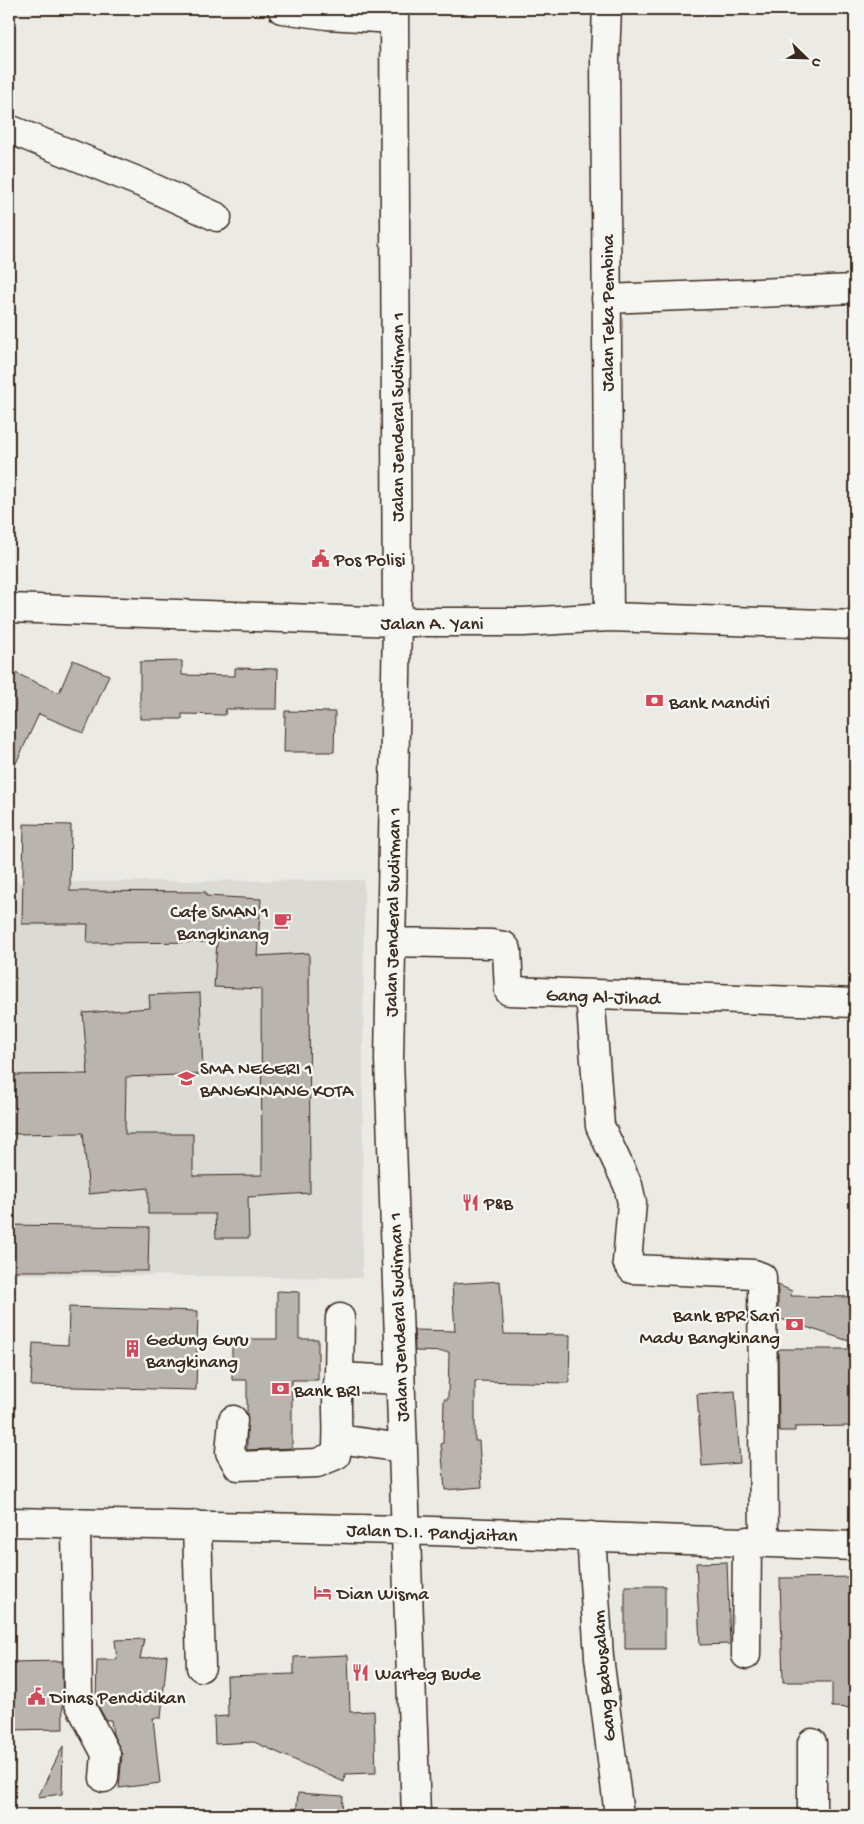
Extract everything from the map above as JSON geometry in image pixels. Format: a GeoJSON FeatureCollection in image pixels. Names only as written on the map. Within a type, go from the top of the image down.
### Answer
{"type":"FeatureCollection","features":[{"type":"Feature","properties":{"kind":"street"},"geometry":{"type":"LineString","coordinates":[[282,9],[327,15],[394,14]]}},
{"type":"Feature","properties":{"kind":"street","name":"Jalan Teka Pembina"},"geometry":{"type":"LineString","coordinates":[[608,9],[605,56],[609,617]]}},
{"type":"Feature","properties":{"kind":"street","name":"Jalan Jenderal Sudirman 1"},"geometry":{"type":"LineString","coordinates":[[394,14],[397,622],[389,1060],[404,1530],[416,1815]]}},
{"type":"Feature","properties":{"kind":"street"},"geometry":{"type":"LineString","coordinates":[[9,129],[142,183],[217,217]]}},
{"type":"Feature","properties":{"kind":"street"},"geometry":{"type":"LineString","coordinates":[[606,299],[855,289]]}},
{"type":"Feature","properties":{"kind":"street","name":"Jalan A. Yani"},"geometry":{"type":"LineString","coordinates":[[9,608],[397,622],[523,622],[609,617],[855,625]]}},
{"type":"Feature","properties":{"kind":"street","name":"Gang Al-Jihad"},"geometry":{"type":"LineString","coordinates":[[391,942],[492,944],[504,946],[507,950],[509,991],[855,1003]]}},
{"type":"Feature","properties":{"kind":"street"},"geometry":{"type":"LineString","coordinates":[[590,994],[600,1126],[628,1185],[632,1202],[627,1262],[629,1267],[632,1269],[754,1274],[762,1277],[755,1542],[746,1655]]}},
{"type":"Feature","properties":{"kind":"street"},"geometry":{"type":"LineString","coordinates":[[233,1420],[230,1452],[238,1466],[318,1463],[336,1455],[339,1439],[336,1392],[339,1377],[340,1318]]}},
{"type":"Feature","properties":{"kind":"street"},"geometry":{"type":"LineString","coordinates":[[339,1377],[400,1380]]}},
{"type":"Feature","properties":{"kind":"street"},"geometry":{"type":"LineString","coordinates":[[339,1439],[402,1448]]}},
{"type":"Feature","properties":{"kind":"street","name":"Jalan D.I. Pandjaitan"},"geometry":{"type":"LineString","coordinates":[[9,1522],[404,1530],[855,1546]]}},
{"type":"Feature","properties":{"kind":"street"},"geometry":{"type":"LineString","coordinates":[[76,1523],[78,1701],[106,1754],[104,1778]]}},
{"type":"Feature","properties":{"kind":"street"},"geometry":{"type":"LineString","coordinates":[[198,1525],[201,1667]]}},
{"type":"Feature","properties":{"kind":"street","name":"Gang Babusalam"},"geometry":{"type":"LineString","coordinates":[[591,1536],[599,1657],[619,1815]]}},
{"type":"Feature","properties":{"kind":"street"},"geometry":{"type":"LineString","coordinates":[[812,1743],[812,1815]]}},
{"type":"Feature","properties":{"kind":"shaded area","name":"SMA NEGERI 1 BANGKINANG KOTA"},"geometry":{"type":"Polygon","coordinates":[[[364,880],[362,1278],[9,1274],[9,882],[364,880]]]}},
{"type":"Feature","properties":{"kind":"building"},"geometry":{"type":"Polygon","coordinates":[[[73,660],[109,675],[84,733],[39,714],[9,778],[9,670],[59,693],[73,660]]]}},
{"type":"Feature","properties":{"kind":"building"},"geometry":{"type":"Polygon","coordinates":[[[182,661],[182,675],[235,676],[235,668],[278,669],[277,709],[226,709],[225,715],[182,714],[182,719],[140,719],[140,662],[182,661]]]}},
{"type":"Feature","properties":{"kind":"building"},"geometry":{"type":"Polygon","coordinates":[[[285,711],[335,712],[334,752],[284,752],[285,711]]]}},
{"type":"Feature","properties":{"kind":"building"},"geometry":{"type":"Polygon","coordinates":[[[24,824],[71,825],[70,891],[206,892],[206,896],[261,899],[257,956],[309,953],[310,1193],[248,1197],[249,1238],[216,1238],[215,1214],[148,1214],[148,1188],[89,1194],[83,1133],[9,1134],[9,1075],[88,1074],[83,1013],[150,1008],[149,995],[200,993],[203,1074],[126,1077],[125,1134],[193,1134],[193,1176],[262,1175],[261,989],[214,987],[217,942],[87,943],[88,924],[22,924],[24,824]]]}},
{"type":"Feature","properties":{"kind":"building"},"geometry":{"type":"Polygon","coordinates":[[[9,1225],[149,1227],[148,1271],[9,1271],[9,1225]]]}},
{"type":"Feature","properties":{"kind":"building"},"geometry":{"type":"Polygon","coordinates":[[[500,1281],[504,1334],[570,1335],[569,1383],[475,1381],[475,1441],[479,1441],[482,1487],[445,1490],[441,1444],[443,1443],[444,1399],[448,1399],[449,1352],[415,1351],[414,1330],[455,1331],[452,1284],[500,1281]]]}},
{"type":"Feature","properties":{"kind":"building"},"geometry":{"type":"Polygon","coordinates":[[[778,1285],[792,1291],[791,1296],[855,1297],[855,1343],[778,1318],[778,1285]]]}},
{"type":"Feature","properties":{"kind":"building"},"geometry":{"type":"Polygon","coordinates":[[[277,1291],[299,1292],[299,1339],[318,1339],[318,1380],[292,1380],[292,1448],[247,1450],[247,1380],[232,1380],[232,1339],[277,1339],[277,1291]]]}},
{"type":"Feature","properties":{"kind":"building","name":"Gedung Guru Bangkinang"},"geometry":{"type":"Polygon","coordinates":[[[69,1307],[198,1311],[196,1390],[31,1386],[33,1343],[68,1345],[69,1307]]]}},
{"type":"Feature","properties":{"kind":"building"},"geometry":{"type":"Polygon","coordinates":[[[778,1349],[855,1349],[852,1426],[795,1427],[795,1431],[779,1431],[778,1349]]]}},
{"type":"Feature","properties":{"kind":"building"},"geometry":{"type":"Polygon","coordinates":[[[735,1391],[740,1463],[702,1466],[697,1394],[735,1391]]]}},
{"type":"Feature","properties":{"kind":"building"},"geometry":{"type":"Polygon","coordinates":[[[727,1562],[730,1644],[700,1645],[696,1563],[727,1562]]]}},
{"type":"Feature","properties":{"kind":"building"},"geometry":{"type":"Polygon","coordinates":[[[855,1577],[855,1708],[832,1707],[832,1682],[783,1682],[780,1578],[855,1577]]]}},
{"type":"Feature","properties":{"kind":"building"},"geometry":{"type":"Polygon","coordinates":[[[625,1586],[665,1586],[665,1649],[625,1649],[625,1586]]]}},
{"type":"Feature","properties":{"kind":"building"},"geometry":{"type":"Polygon","coordinates":[[[144,1639],[140,1659],[167,1655],[161,1718],[153,1718],[160,1783],[119,1788],[122,1755],[113,1734],[111,1720],[106,1720],[96,1702],[97,1660],[117,1660],[115,1640],[144,1639]]]}},
{"type":"Feature","properties":{"kind":"building"},"geometry":{"type":"Polygon","coordinates":[[[348,1655],[350,1712],[374,1711],[376,1773],[345,1774],[344,1782],[254,1742],[215,1744],[214,1717],[228,1716],[227,1676],[294,1674],[294,1657],[348,1655]]]}},
{"type":"Feature","properties":{"kind":"building","name":"Dinas Pendidikan"},"geometry":{"type":"Polygon","coordinates":[[[62,1661],[63,1729],[9,1730],[9,1662],[62,1661]]]}},
{"type":"Feature","properties":{"kind":"building"},"geometry":{"type":"Polygon","coordinates":[[[63,1746],[62,1794],[38,1797],[63,1746]]]}},
{"type":"Feature","properties":{"kind":"building"},"geometry":{"type":"Polygon","coordinates":[[[298,1793],[343,1796],[342,1815],[296,1815],[298,1793]]]}},
{"type":"Feature","properties":{"kind":"place","name":"Pos Polisi"},"geometry":{"type":"Point","coordinates":[320,558]}},
{"type":"Feature","properties":{"kind":"place","name":"Bank Mandiri"},"geometry":{"type":"Point","coordinates":[655,701]}},
{"type":"Feature","properties":{"kind":"place","name":"Cafe SMAN 1 Bangkinang"},"geometry":{"type":"Point","coordinates":[283,921]}},
{"type":"Feature","properties":{"kind":"place","name":"SMA NEGERI 1 BANGKINANG KOTA"},"geometry":{"type":"Point","coordinates":[186,1078]}},
{"type":"Feature","properties":{"kind":"place","name":"P&B"},"geometry":{"type":"Point","coordinates":[470,1202]}},
{"type":"Feature","properties":{"kind":"place","name":"Bank BPR Sari Madu Bangkinang"},"geometry":{"type":"Point","coordinates":[794,1325]}},
{"type":"Feature","properties":{"kind":"place","name":"Gedung Guru Bangkinang"},"geometry":{"type":"Point","coordinates":[132,1349]}},
{"type":"Feature","properties":{"kind":"place","name":"Bank BRI"},"geometry":{"type":"Point","coordinates":[280,1389]}},
{"type":"Feature","properties":{"kind":"place","name":"Dian Wisma"},"geometry":{"type":"Point","coordinates":[323,1592]}},
{"type":"Feature","properties":{"kind":"place","name":"Warteg Bude"},"geometry":{"type":"Point","coordinates":[361,1672]}},
{"type":"Feature","properties":{"kind":"place","name":"Dinas Pendidikan"},"geometry":{"type":"Point","coordinates":[36,1696]}}]}
